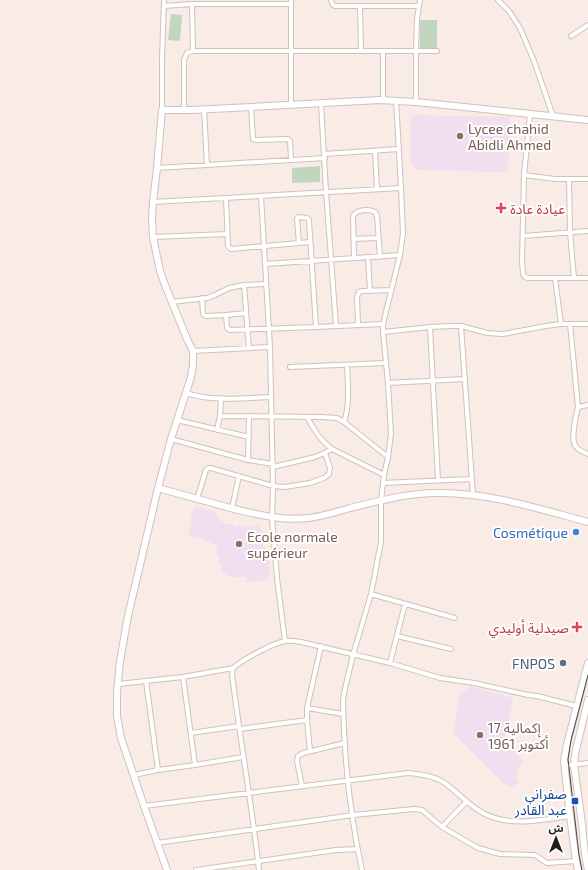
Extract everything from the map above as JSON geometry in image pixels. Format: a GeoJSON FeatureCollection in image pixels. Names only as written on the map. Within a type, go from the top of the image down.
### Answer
{"type":"FeatureCollection","features":[{"type":"Feature","properties":{"kind":"street"},"geometry":{"type":"LineString","coordinates":[[164,0],[162,110],[153,202],[153,237],[160,271],[193,351],[193,365],[191,377],[171,439],[158,488],[128,616],[120,661],[117,716],[121,738],[167,870]]}},
{"type":"Feature","properties":{"kind":"street"},"geometry":{"type":"LineString","coordinates":[[330,0],[335,6],[418,6]]}},
{"type":"Feature","properties":{"kind":"street"},"geometry":{"type":"LineString","coordinates":[[416,102],[416,51],[418,6],[420,0]]}},
{"type":"Feature","properties":{"kind":"street"},"geometry":{"type":"LineString","coordinates":[[498,0],[509,12],[520,28],[534,61],[553,116]]}},
{"type":"Feature","properties":{"kind":"street"},"geometry":{"type":"LineString","coordinates":[[164,6],[291,2],[291,104]]}},
{"type":"Feature","properties":{"kind":"street"},"geometry":{"type":"LineString","coordinates":[[192,4],[193,51]]}},
{"type":"Feature","properties":{"kind":"street"},"geometry":{"type":"LineString","coordinates":[[360,6],[360,51]]}},
{"type":"Feature","properties":{"kind":"street"},"geometry":{"type":"LineString","coordinates":[[571,36],[588,25]]}},
{"type":"Feature","properties":{"kind":"street"},"geometry":{"type":"LineString","coordinates":[[184,110],[184,60],[187,54],[193,51],[437,51]]}},
{"type":"Feature","properties":{"kind":"street"},"geometry":{"type":"LineString","coordinates":[[383,51],[383,100]]}},
{"type":"Feature","properties":{"kind":"street"},"geometry":{"type":"LineString","coordinates":[[162,110],[396,100],[588,120]]}},
{"type":"Feature","properties":{"kind":"street"},"geometry":{"type":"LineString","coordinates":[[362,870],[348,780],[343,714],[344,693],[353,655],[372,594],[381,542],[381,500],[384,475],[392,434],[383,324],[400,255],[403,225],[396,100]]}},
{"type":"Feature","properties":{"kind":"street"},"geometry":{"type":"LineString","coordinates":[[321,103],[336,325]]}},
{"type":"Feature","properties":{"kind":"street"},"geometry":{"type":"LineString","coordinates":[[251,107],[253,139],[289,139],[291,159]]}},
{"type":"Feature","properties":{"kind":"street"},"geometry":{"type":"LineString","coordinates":[[204,109],[207,165]]}},
{"type":"Feature","properties":{"kind":"street"},"geometry":{"type":"LineString","coordinates":[[530,114],[524,175],[523,274],[528,278],[588,278]]}},
{"type":"Feature","properties":{"kind":"street"},"geometry":{"type":"LineString","coordinates":[[157,168],[291,159],[399,149]]}},
{"type":"Feature","properties":{"kind":"street"},"geometry":{"type":"LineString","coordinates":[[375,151],[377,189]]}},
{"type":"Feature","properties":{"kind":"street"},"geometry":{"type":"LineString","coordinates":[[524,175],[554,179],[588,180]]}},
{"type":"Feature","properties":{"kind":"street"},"geometry":{"type":"LineString","coordinates":[[569,179],[570,232],[574,278]]}},
{"type":"Feature","properties":{"kind":"street"},"geometry":{"type":"LineString","coordinates":[[153,202],[401,188]]}},
{"type":"Feature","properties":{"kind":"street"},"geometry":{"type":"LineString","coordinates":[[262,196],[270,347],[273,465],[272,518],[277,578],[285,641]]}},
{"type":"Feature","properties":{"kind":"street"},"geometry":{"type":"LineString","coordinates":[[226,198],[228,246],[231,249],[310,242]]}},
{"type":"Feature","properties":{"kind":"street"},"geometry":{"type":"LineString","coordinates":[[354,258],[352,218],[353,214],[358,211],[374,211],[377,214],[380,257]]}},
{"type":"Feature","properties":{"kind":"street"},"geometry":{"type":"LineString","coordinates":[[299,243],[297,219],[298,217],[307,218],[316,327]]}},
{"type":"Feature","properties":{"kind":"street"},"geometry":{"type":"LineString","coordinates":[[523,236],[588,231]]}},
{"type":"Feature","properties":{"kind":"street"},"geometry":{"type":"LineString","coordinates":[[153,237],[227,234]]}},
{"type":"Feature","properties":{"kind":"street"},"geometry":{"type":"LineString","coordinates":[[353,239],[378,238]]}},
{"type":"Feature","properties":{"kind":"street"},"geometry":{"type":"LineString","coordinates":[[265,264],[400,255]]}},
{"type":"Feature","properties":{"kind":"street"},"geometry":{"type":"LineString","coordinates":[[368,258],[370,291]]}},
{"type":"Feature","properties":{"kind":"street"},"geometry":{"type":"LineString","coordinates":[[555,278],[561,324]]}},
{"type":"Feature","properties":{"kind":"street"},"geometry":{"type":"LineString","coordinates":[[172,302],[213,296],[229,288],[244,285],[266,284]]}},
{"type":"Feature","properties":{"kind":"street"},"geometry":{"type":"LineString","coordinates":[[244,285],[249,348]]}},
{"type":"Feature","properties":{"kind":"street"},"geometry":{"type":"LineString","coordinates":[[358,324],[357,295],[359,292],[391,290]]}},
{"type":"Feature","properties":{"kind":"street"},"geometry":{"type":"LineString","coordinates":[[202,298],[202,311],[204,315],[246,313]]}},
{"type":"Feature","properties":{"kind":"street"},"geometry":{"type":"LineString","coordinates":[[226,315],[227,328],[230,330],[383,324]]}},
{"type":"Feature","properties":{"kind":"street"},"geometry":{"type":"LineString","coordinates":[[383,332],[430,327],[461,326],[487,333],[503,334],[561,324],[588,324]]}},
{"type":"Feature","properties":{"kind":"street"},"geometry":{"type":"LineString","coordinates":[[570,324],[578,407],[574,426],[574,445],[579,450],[588,454]]}},
{"type":"Feature","properties":{"kind":"street"},"geometry":{"type":"LineString","coordinates":[[461,326],[473,495]]}},
{"type":"Feature","properties":{"kind":"street"},"geometry":{"type":"LineString","coordinates":[[430,327],[438,480]]}},
{"type":"Feature","properties":{"kind":"street"},"geometry":{"type":"LineString","coordinates":[[193,351],[270,347]]}},
{"type":"Feature","properties":{"kind":"street"},"geometry":{"type":"LineString","coordinates":[[290,367],[385,363]]}},
{"type":"Feature","properties":{"kind":"street"},"geometry":{"type":"LineString","coordinates":[[344,422],[348,402],[348,365]]}},
{"type":"Feature","properties":{"kind":"street"},"geometry":{"type":"LineString","coordinates":[[388,383],[465,379]]}},
{"type":"Feature","properties":{"kind":"street"},"geometry":{"type":"LineString","coordinates":[[186,393],[221,398],[271,397]]}},
{"type":"Feature","properties":{"kind":"street"},"geometry":{"type":"LineString","coordinates":[[217,430],[220,416],[221,398]]}},
{"type":"Feature","properties":{"kind":"street"},"geometry":{"type":"LineString","coordinates":[[578,407],[588,405]]}},
{"type":"Feature","properties":{"kind":"street"},"geometry":{"type":"LineString","coordinates":[[220,416],[336,418],[344,422],[388,457]]}},
{"type":"Feature","properties":{"kind":"street"},"geometry":{"type":"LineString","coordinates":[[248,460],[249,416]]}},
{"type":"Feature","properties":{"kind":"street"},"geometry":{"type":"LineString","coordinates":[[307,417],[318,436],[325,444],[384,475]]}},
{"type":"Feature","properties":{"kind":"street"},"geometry":{"type":"LineString","coordinates":[[177,420],[249,437]]}},
{"type":"Feature","properties":{"kind":"street"},"geometry":{"type":"LineString","coordinates":[[171,439],[248,460],[273,465],[315,457],[332,449]]}},
{"type":"Feature","properties":{"kind":"street"},"geometry":{"type":"LineString","coordinates":[[197,499],[206,470],[208,468],[273,486],[297,486],[310,483],[329,474],[330,470],[325,453]]}},
{"type":"Feature","properties":{"kind":"street"},"geometry":{"type":"LineString","coordinates":[[232,508],[239,476]]}},
{"type":"Feature","properties":{"kind":"street"},"geometry":{"type":"LineString","coordinates":[[383,483],[471,479]]}},
{"type":"Feature","properties":{"kind":"street"},"geometry":{"type":"LineString","coordinates":[[158,488],[272,518],[308,518],[322,516],[381,500],[424,493],[453,493],[473,495],[532,507],[588,522]]}},
{"type":"Feature","properties":{"kind":"street"},"geometry":{"type":"LineString","coordinates":[[372,594],[454,618]]}},
{"type":"Feature","properties":{"kind":"street"},"geometry":{"type":"LineString","coordinates":[[390,663],[405,604]]}},
{"type":"Feature","properties":{"kind":"street"},"geometry":{"type":"LineString","coordinates":[[397,636],[452,649]]}},
{"type":"Feature","properties":{"kind":"street"},"geometry":{"type":"LineString","coordinates":[[118,684],[183,677],[233,668],[250,656],[285,641],[292,641],[321,646],[390,663],[440,678],[474,683],[576,706]]}},
{"type":"Feature","properties":{"kind":"street"},"geometry":{"type":"LineString","coordinates":[[310,751],[307,708],[321,646]]}},
{"type":"Feature","properties":{"kind":"street"},"geometry":{"type":"LineString","coordinates":[[578,870],[564,766],[565,754],[576,706],[588,663]]}},
{"type":"Feature","properties":{"kind":"street"},"geometry":{"type":"LineString","coordinates":[[233,668],[232,674],[259,870]]}},
{"type":"Feature","properties":{"kind":"street"},"geometry":{"type":"LineString","coordinates":[[183,677],[195,765]]}},
{"type":"Feature","properties":{"kind":"street"},"geometry":{"type":"LineString","coordinates":[[146,681],[158,770]]}},
{"type":"Feature","properties":{"kind":"street"},"geometry":{"type":"LineString","coordinates":[[588,700],[575,754],[574,765],[588,870]]}},
{"type":"Feature","properties":{"kind":"street"},"geometry":{"type":"LineString","coordinates":[[307,708],[343,714]]}},
{"type":"Feature","properties":{"kind":"street"},"geometry":{"type":"LineString","coordinates":[[190,733],[307,720]]}},
{"type":"Feature","properties":{"kind":"street"},"geometry":{"type":"LineString","coordinates":[[302,786],[297,761],[298,756],[310,751],[345,743]]}},
{"type":"Feature","properties":{"kind":"street"},"geometry":{"type":"LineString","coordinates":[[134,775],[243,757]]}},
{"type":"Feature","properties":{"kind":"street"},"geometry":{"type":"LineString","coordinates":[[564,766],[588,763]]}},
{"type":"Feature","properties":{"kind":"street"},"geometry":{"type":"LineString","coordinates":[[144,806],[348,780],[400,774],[415,774],[432,777],[446,784],[466,802],[485,814],[499,819],[532,821],[570,816]]}},
{"type":"Feature","properties":{"kind":"street"},"geometry":{"type":"LineString","coordinates":[[442,827],[466,802]]}},
{"type":"Feature","properties":{"kind":"street"},"geometry":{"type":"LineString","coordinates":[[157,843],[353,815],[414,809],[422,810],[442,827],[478,848],[500,854],[535,855],[548,863],[576,861]]}},
{"type":"Feature","properties":{"kind":"street"},"geometry":{"type":"LineString","coordinates":[[196,870],[258,860],[358,848]]}},
{"type":"Feature","properties":{"kind":"shaded area","name":"Lycee chahid Abidli Ahmed"},"geometry":{"type":"Polygon","coordinates":[[[414,115],[510,117],[508,172],[415,169],[412,166],[410,159],[411,117],[414,115]]]}},
{"type":"Feature","properties":{"kind":"shaded area","name":"Ecole normale supérieur"},"geometry":{"type":"Polygon","coordinates":[[[194,507],[204,508],[204,510],[208,511],[209,509],[215,511],[214,514],[217,514],[220,521],[224,522],[224,524],[229,523],[234,524],[234,526],[238,527],[239,525],[246,528],[248,526],[250,528],[253,525],[257,525],[264,532],[262,533],[266,539],[262,542],[264,548],[267,550],[267,559],[269,559],[270,564],[268,565],[271,575],[269,575],[269,580],[247,582],[246,577],[229,576],[220,571],[222,568],[217,562],[220,560],[216,553],[218,553],[216,545],[202,539],[188,536],[191,524],[194,525],[194,523],[190,522],[194,507]]]}},
{"type":"Feature","properties":{"kind":"shaded area","name":"إكمالية 17 أكتوبر 1961"},"geometry":{"type":"Polygon","coordinates":[[[470,686],[513,698],[505,738],[509,739],[514,751],[524,762],[517,769],[519,771],[515,778],[519,782],[513,786],[510,787],[504,784],[453,733],[460,695],[470,686]]]}},
{"type":"Feature","properties":{"kind":"green space"},"geometry":{"type":"Polygon","coordinates":[[[171,14],[182,15],[180,41],[168,40],[171,14]]]}},
{"type":"Feature","properties":{"kind":"green space"},"geometry":{"type":"Polygon","coordinates":[[[420,20],[437,20],[437,48],[420,48],[420,20]]]}},
{"type":"Feature","properties":{"kind":"green space"},"geometry":{"type":"Polygon","coordinates":[[[320,166],[320,182],[292,183],[292,168],[320,166]]]}},
{"type":"Feature","properties":{"kind":"tram line"},"geometry":{"type":"LineString","coordinates":[[582,870],[568,759],[571,740],[588,675]]}},
{"type":"Feature","properties":{"kind":"place","name":"Lycee chahid Abidli Ahmed"},"geometry":{"type":"Point","coordinates":[460,136]}},
{"type":"Feature","properties":{"kind":"place","name":"عيادة عادة"},"geometry":{"type":"Point","coordinates":[501,208]}},
{"type":"Feature","properties":{"kind":"place","name":"Cosmétique"},"geometry":{"type":"Point","coordinates":[576,532]}},
{"type":"Feature","properties":{"kind":"place","name":"Ecole normale supérieur"},"geometry":{"type":"Point","coordinates":[239,544]}},
{"type":"Feature","properties":{"kind":"place","name":"صيدلية أوليدي"},"geometry":{"type":"Point","coordinates":[577,627]}},
{"type":"Feature","properties":{"kind":"place","name":"FNPOS"},"geometry":{"type":"Point","coordinates":[563,663]}},
{"type":"Feature","properties":{"kind":"place","name":"إكمالية 17 أكتوبر 1961"},"geometry":{"type":"Point","coordinates":[480,735]}},
{"type":"Feature","properties":{"kind":"place","name":"صفراني عبد القادر"},"geometry":{"type":"Point","coordinates":[575,801]}}]}
